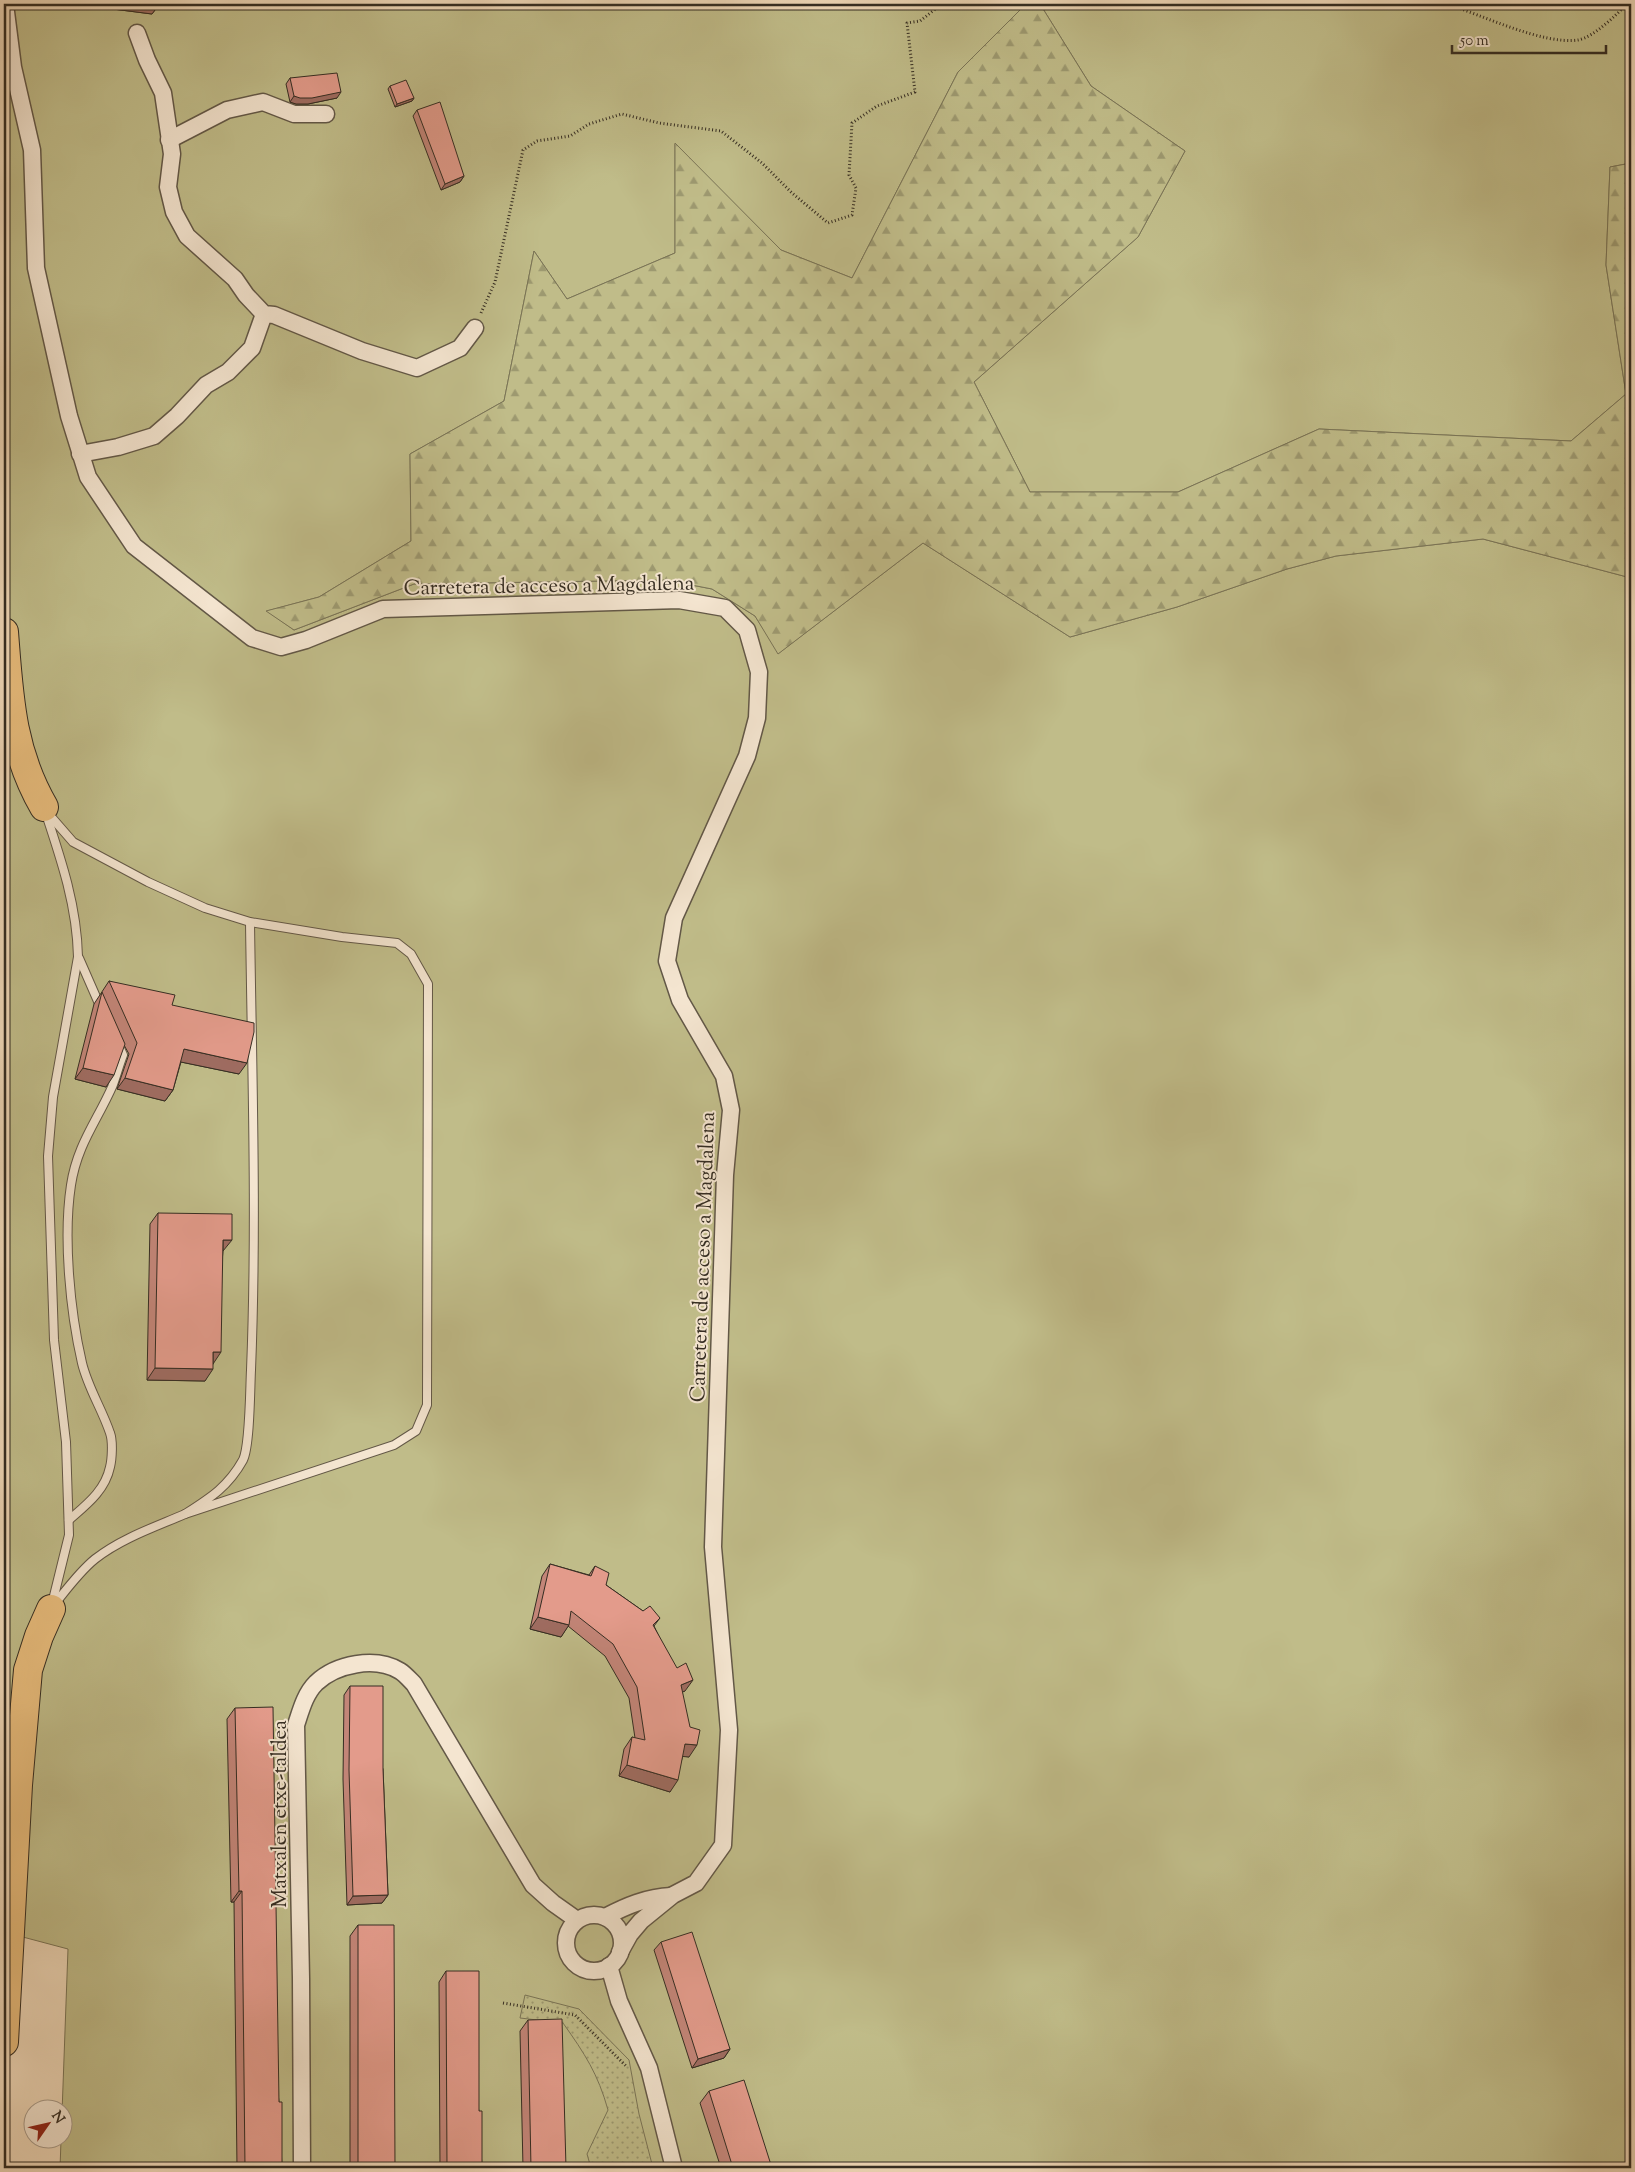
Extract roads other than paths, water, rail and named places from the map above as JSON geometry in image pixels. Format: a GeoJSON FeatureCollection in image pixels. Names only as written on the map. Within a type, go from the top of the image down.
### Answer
{"type":"FeatureCollection","features":[{"type":"Feature","properties":{"kind":"highway"},"geometry":{"type":"LineString","coordinates":[[4,632],[8,694],[18,748],[30,782],[44,808]]}},
{"type":"Feature","properties":{"kind":"highway"},"geometry":{"type":"LineString","coordinates":[[4,2042],[18,1785],[28,1670],[39,1636],[51,1609]]}},
{"type":"Feature","properties":{"kind":"street","name":"Carretera de acceso a Magdalena"},"geometry":{"type":"LineString","coordinates":[[5,4],[13,67],[32,150],[36,268],[69,416],[88,478],[134,546],[252,638],[281,647],[306,640],[383,609],[679,600],[725,608],[747,630],[759,672],[757,718],[747,756],[674,918],[667,961],[680,1000],[724,1076],[731,1110],[724,1175],[713,1547],[729,1730],[722,1845],[696,1883],[673,1895],[641,1921],[630,1934],[620,1952]]}},
{"type":"Feature","properties":{"kind":"street"},"geometry":{"type":"LineString","coordinates":[[137,33],[147,60],[163,93],[172,154],[168,187],[174,212],[187,236],[235,279],[246,295],[264,314],[274,315],[362,351],[417,368],[460,348],[475,328]]}},
{"type":"Feature","properties":{"kind":"street"},"geometry":{"type":"LineString","coordinates":[[170,140],[227,110],[263,102],[294,114],[326,114]]}},
{"type":"Feature","properties":{"kind":"street"},"geometry":{"type":"LineString","coordinates":[[80,454],[118,448],[154,436],[177,416],[206,385],[228,372],[252,348],[264,314]]}},
{"type":"Feature","properties":{"kind":"street","name":"Matxalen etxe-taldea"},"geometry":{"type":"LineString","coordinates":[[302,2168],[301,1978],[296,1725],[306,1698],[316,1683],[337,1670],[360,1664],[377,1664],[400,1670],[414,1684],[432,1712],[532,1885],[577,1920]]}},
{"type":"Feature","properties":{"kind":"street","name":"Carretera de acceso a Magdalena"},"geometry":{"type":"LineString","coordinates":[[605,1917],[628,1905],[658,1896],[673,1895]]}},
{"type":"Feature","properties":{"kind":"street"},"geometry":{"type":"LineString","coordinates":[[591,1915],[605,1917],[618,1928],[621,1936],[620,1952],[609,1966],[600,1970],[581,1968],[568,1954],[567,1936],[571,1927],[577,1920],[591,1915]]}},
{"type":"Feature","properties":{"kind":"street"},"geometry":{"type":"LineString","coordinates":[[609,1966],[619,2001],[648,2068],[674,2168]]}},
{"type":"Feature","properties":{"kind":"lane"},"geometry":{"type":"LineString","coordinates":[[44,808],[74,842],[174,895],[250,922],[342,937],[397,943],[411,954],[428,984],[427,1405],[416,1431],[394,1445],[185,1514],[122,1541],[95,1559],[74,1579],[51,1609]]}},
{"type":"Feature","properties":{"kind":"lane"},"geometry":{"type":"LineString","coordinates":[[44,808],[72,898],[78,936],[78,957],[53,1097],[48,1156],[54,1340],[66,1442],[69,1520],[69,1535],[51,1609]]}},
{"type":"Feature","properties":{"kind":"lane"},"geometry":{"type":"LineString","coordinates":[[185,1514],[221,1490],[244,1459],[248,1424],[253,1317],[254,1198],[250,922]]}},
{"type":"Feature","properties":{"kind":"lane"},"geometry":{"type":"LineString","coordinates":[[78,957],[103,1013]]}},
{"type":"Feature","properties":{"kind":"lane"},"geometry":{"type":"LineString","coordinates":[[69,1520],[100,1492],[110,1468],[111,1435],[95,1400],[82,1364],[73,1311],[68,1238],[71,1185],[78,1155],[90,1126],[111,1088],[123,1055],[115,1038]]}}]}
